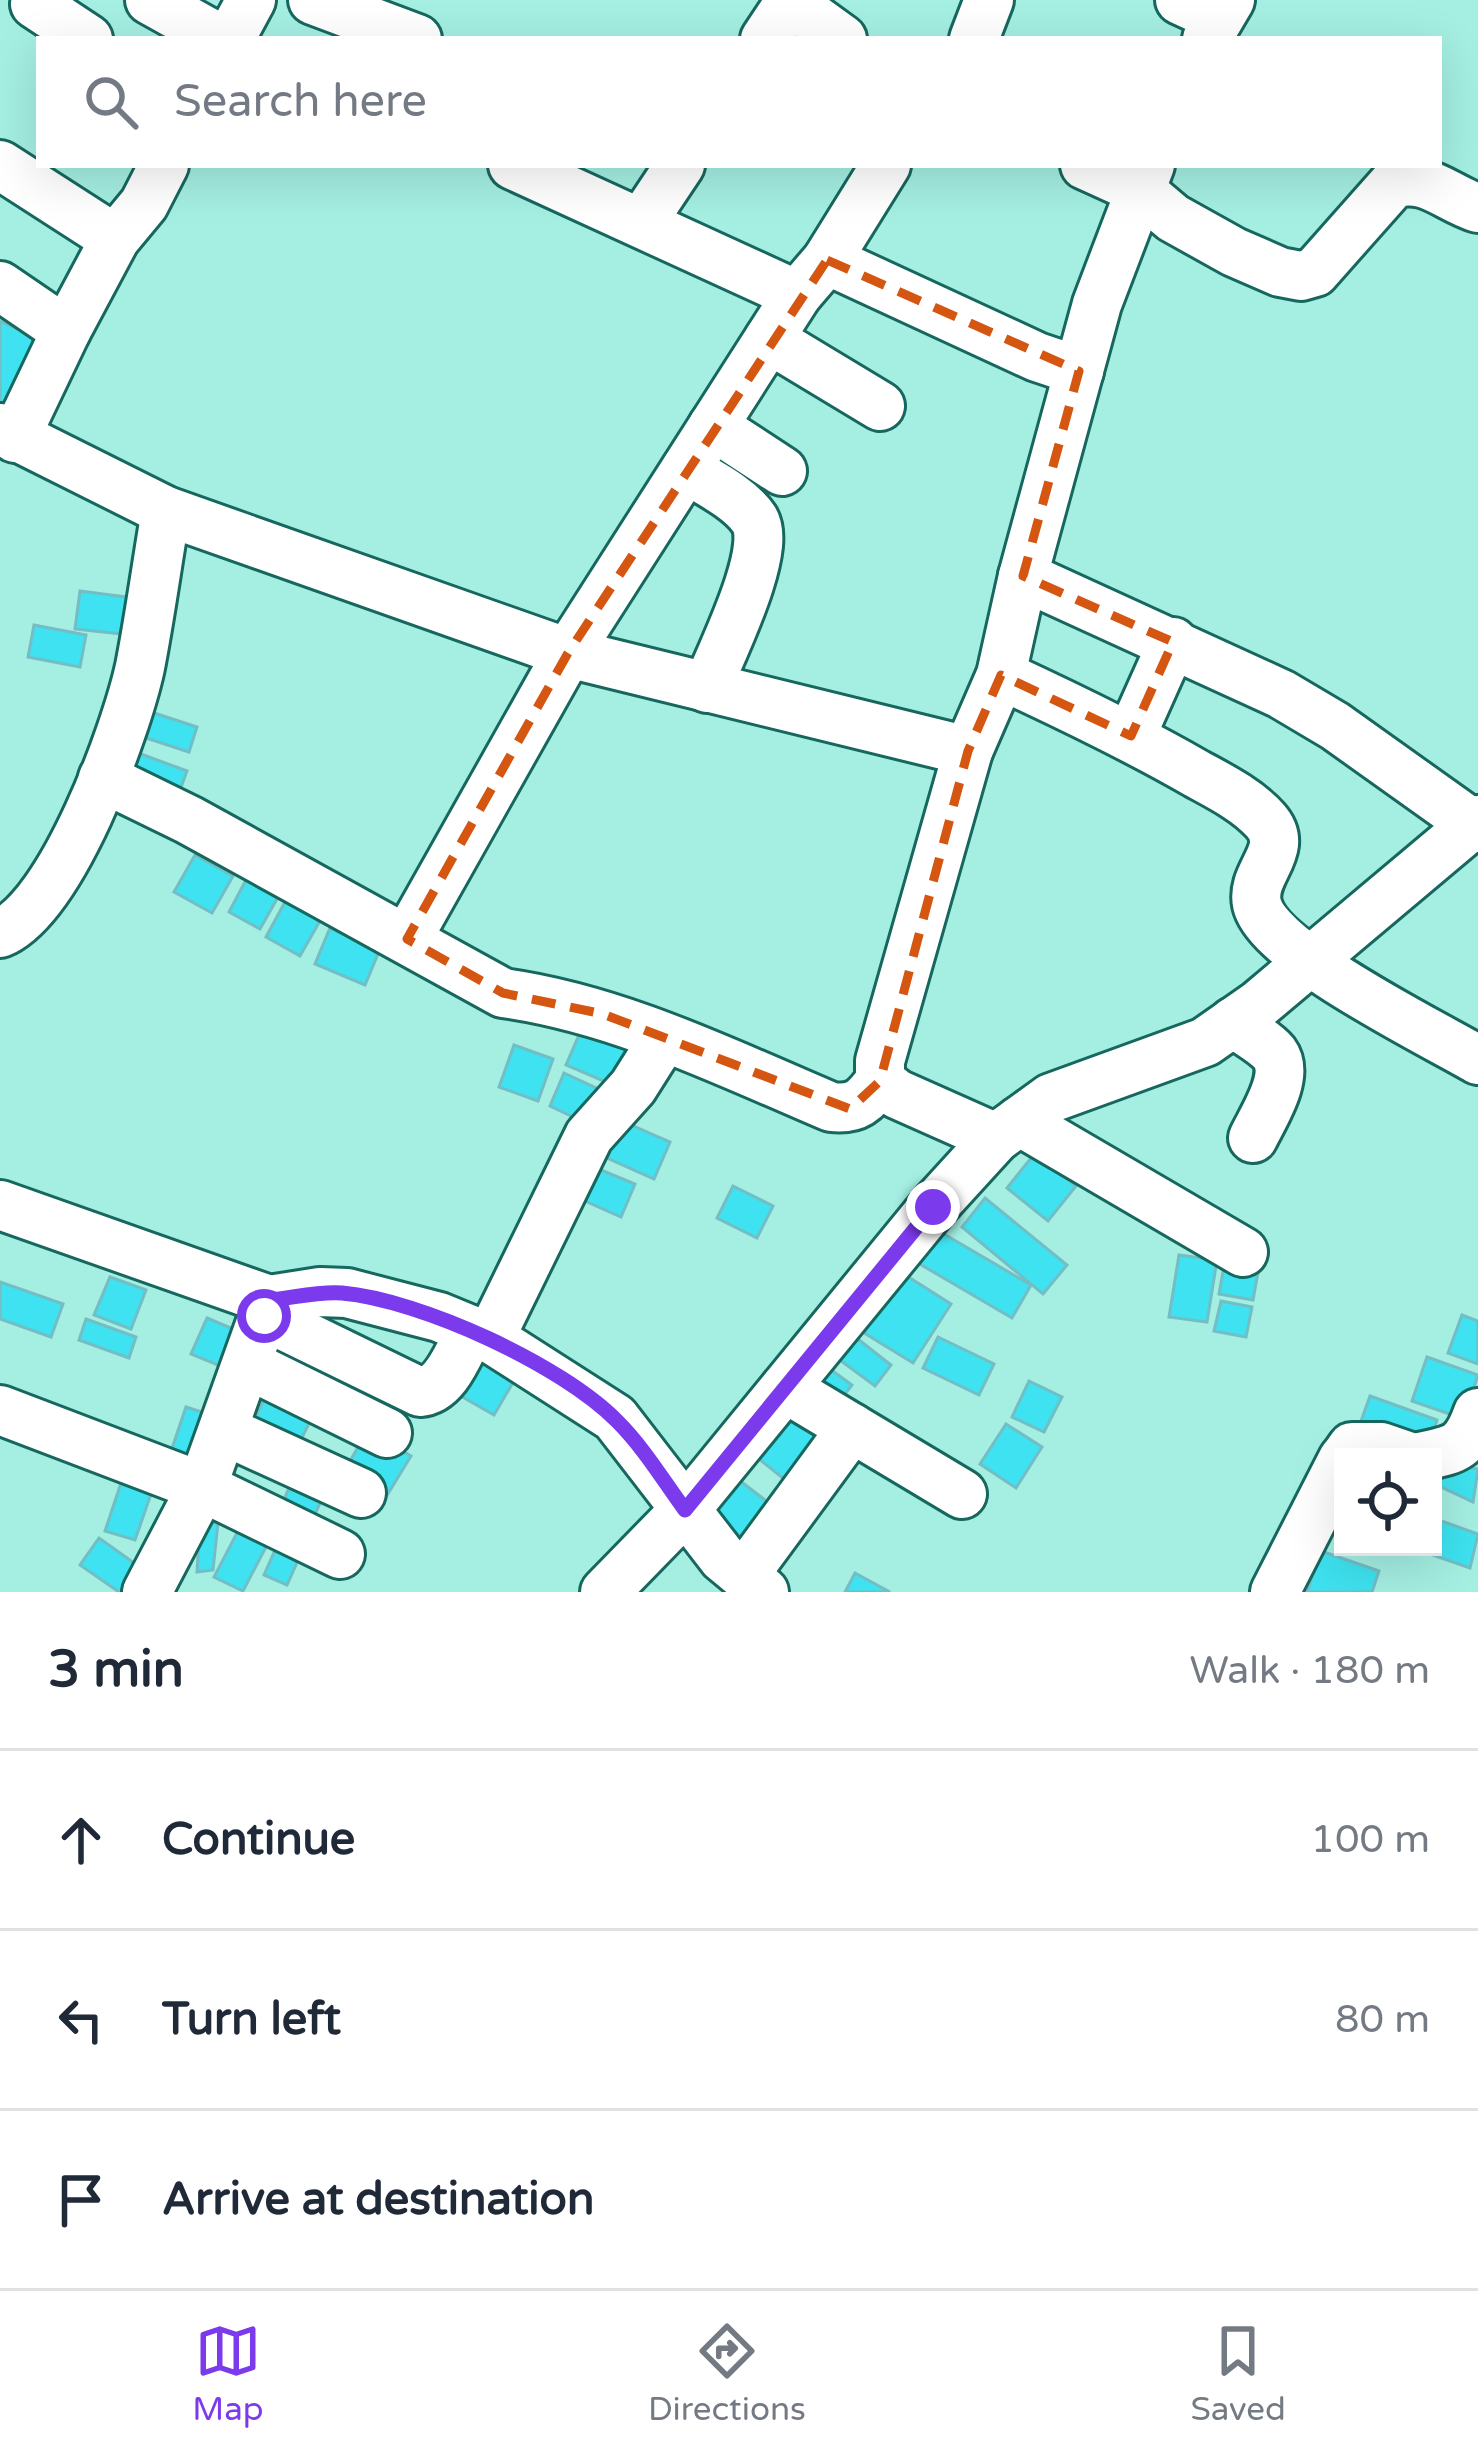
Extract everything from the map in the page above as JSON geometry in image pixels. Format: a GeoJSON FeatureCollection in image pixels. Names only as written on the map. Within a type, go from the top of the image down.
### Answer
{"type":"FeatureCollection","features":[{"type":"Feature","properties":{"kind":"street"},"geometry":{"type":"LineString","coordinates":[[150,0],[215,36]]}},
{"type":"Feature","properties":{"kind":"street"},"geometry":{"type":"LineString","coordinates":[[232,36],[251,0]]}},
{"type":"Feature","properties":{"kind":"street"},"geometry":{"type":"LineString","coordinates":[[767,36],[793,0],[838,36]]}},
{"type":"Feature","properties":{"kind":"street"},"geometry":{"type":"LineString","coordinates":[[975,36],[989,0]]}},
{"type":"Feature","properties":{"kind":"street"},"geometry":{"type":"LineString","coordinates":[[35,4],[83,36]]}},
{"type":"Feature","properties":{"kind":"street"},"geometry":{"type":"LineString","coordinates":[[334,12],[408,36]]}},
{"type":"Feature","properties":{"kind":"street"},"geometry":{"type":"LineString","coordinates":[[0,164],[115,239]]}},
{"type":"Feature","properties":{"kind":"street"},"geometry":{"type":"LineString","coordinates":[[162,168],[144,204],[115,239],[8,433],[166,511],[568,653],[968,752]]}},
{"type":"Feature","properties":{"kind":"street"},"geometry":{"type":"LineString","coordinates":[[520,168],[642,222],[1079,371]]}},
{"type":"Feature","properties":{"kind":"street"},"geometry":{"type":"LineString","coordinates":[[642,222],[678,168]]}},
{"type":"Feature","properties":{"kind":"street"},"geometry":{"type":"LineString","coordinates":[[406,939],[568,653],[884,168]]}},
{"type":"Feature","properties":{"kind":"street"},"geometry":{"type":"LineString","coordinates":[[1100,168],[1145,177],[1173,218],[1234,252],[1300,276],[1315,272],[1394,184],[1407,179],[1472,192]]}},
{"type":"Feature","properties":{"kind":"street"},"geometry":{"type":"LineString","coordinates":[[103,778],[189,820],[502,993],[559,1001],[664,1038],[831,1107],[850,1109],[863,1103],[880,1081],[880,1061],[968,752],[1001,675],[1022,576],[1096,304],[1145,177]]}},
{"type":"Feature","properties":{"kind":"street"},"geometry":{"type":"LineString","coordinates":[[0,286],[66,331]]}},
{"type":"Feature","properties":{"kind":"street"},"geometry":{"type":"LineString","coordinates":[[769,339],[880,406]]}},
{"type":"Feature","properties":{"kind":"street"},"geometry":{"type":"LineString","coordinates":[[713,426],[782,470]]}},
{"type":"Feature","properties":{"kind":"street"},"geometry":{"type":"LineString","coordinates":[[686,469],[748,513],[760,537],[754,570],[707,688]]}},
{"type":"Feature","properties":{"kind":"street"},"geometry":{"type":"LineString","coordinates":[[0,933],[28,914],[49,889],[103,778],[139,672],[166,511]]}},
{"type":"Feature","properties":{"kind":"street"},"geometry":{"type":"LineString","coordinates":[[605,1592],[685,1510],[933,1207],[1008,1130],[1051,1098],[1205,1042],[1476,825],[1335,726],[1266,686],[1022,576]]}},
{"type":"Feature","properties":{"kind":"street"},"geometry":{"type":"LineString","coordinates":[[1131,736],[1173,642]]}},
{"type":"Feature","properties":{"kind":"street"},"geometry":{"type":"LineString","coordinates":[[1001,675],[1131,736],[1229,792],[1265,820],[1275,836],[1275,850],[1258,884],[1257,904],[1266,922],[1309,963],[1478,1060]]}},
{"type":"Feature","properties":{"kind":"street"},"geometry":{"type":"LineString","coordinates":[[1233,1022],[1274,1054],[1279,1066],[1277,1086],[1253,1138]]}},
{"type":"Feature","properties":{"kind":"street"},"geometry":{"type":"LineString","coordinates":[[0,1205],[266,1308],[420,1392],[430,1392],[481,1334],[589,1136],[633,1087],[664,1038]]}},
{"type":"Feature","properties":{"kind":"street"},"geometry":{"type":"LineString","coordinates":[[880,1081],[897,1094],[1008,1130],[1244,1252]]}},
{"type":"Feature","properties":{"kind":"street"},"geometry":{"type":"LineString","coordinates":[[266,1308],[320,1292],[347,1293],[439,1317],[481,1334],[615,1418],[723,1558],[754,1584],[852,1428]]}},
{"type":"Feature","properties":{"kind":"street"},"geometry":{"type":"LineString","coordinates":[[147,1592],[202,1487],[266,1308]]}},
{"type":"Feature","properties":{"kind":"street"},"geometry":{"type":"LineString","coordinates":[[247,1364],[387,1432]]}},
{"type":"Feature","properties":{"kind":"street"},"geometry":{"type":"LineString","coordinates":[[785,1388],[962,1494]]}},
{"type":"Feature","properties":{"kind":"street"},"geometry":{"type":"LineString","coordinates":[[0,1410],[202,1487],[340,1554]]}},
{"type":"Feature","properties":{"kind":"street"},"geometry":{"type":"LineString","coordinates":[[223,1430],[361,1492]]}},
{"type":"Feature","properties":{"kind":"street"},"geometry":{"type":"LineString","coordinates":[[1275,1592],[1334,1477]]}},
{"type":"Feature","properties":{"kind":"highlighted area"},"geometry":{"type":"Polygon","coordinates":[[[827,260],[1079,371],[1023,576],[1173,642],[1131,736],[1001,675],[968,751],[880,1081],[850,1109],[603,1014],[503,993],[407,939],[568,653],[827,260]]]}},
{"type":"Feature","properties":{"kind":"building"},"geometry":{"type":"Polygon","coordinates":[[[0,321],[46,342],[0,419],[0,321]]]}},
{"type":"Feature","properties":{"kind":"building"},"geometry":{"type":"Polygon","coordinates":[[[80,591],[135,598],[131,635],[75,629],[80,591]]]}},
{"type":"Feature","properties":{"kind":"building"},"geometry":{"type":"Polygon","coordinates":[[[34,625],[86,635],[80,667],[28,657],[34,625]]]}},
{"type":"Feature","properties":{"kind":"building"},"geometry":{"type":"Polygon","coordinates":[[[145,710],[197,727],[189,752],[137,735],[145,710]]]}},
{"type":"Feature","properties":{"kind":"building"},"geometry":{"type":"Polygon","coordinates":[[[130,750],[187,771],[176,801],[118,780],[130,750]]]}},
{"type":"Feature","properties":{"kind":"building"},"geometry":{"type":"Polygon","coordinates":[[[195,855],[233,876],[212,913],[174,892],[195,855]]]}},
{"type":"Feature","properties":{"kind":"building"},"geometry":{"type":"Polygon","coordinates":[[[246,880],[278,897],[260,929],[229,912],[246,880]]]}},
{"type":"Feature","properties":{"kind":"building"},"geometry":{"type":"Polygon","coordinates":[[[286,900],[321,919],[300,956],[266,937],[286,900]]]}},
{"type":"Feature","properties":{"kind":"building"},"geometry":{"type":"Polygon","coordinates":[[[330,928],[380,949],[365,985],[315,964],[330,928]]]}},
{"type":"Feature","properties":{"kind":"building"},"geometry":{"type":"Polygon","coordinates":[[[582,1028],[636,1052],[620,1088],[566,1065],[582,1028]]]}},
{"type":"Feature","properties":{"kind":"building"},"geometry":{"type":"Polygon","coordinates":[[[514,1045],[553,1059],[538,1101],[499,1087],[514,1045]]]}},
{"type":"Feature","properties":{"kind":"building"},"geometry":{"type":"Polygon","coordinates":[[[564,1073],[605,1092],[590,1125],[550,1106],[564,1073]]]}},
{"type":"Feature","properties":{"kind":"building"},"geometry":{"type":"Polygon","coordinates":[[[622,1121],[670,1142],[654,1179],[607,1158],[622,1121]]]}},
{"type":"Feature","properties":{"kind":"building"},"geometry":{"type":"Polygon","coordinates":[[[1035,1153],[1076,1186],[1048,1221],[1007,1188],[1035,1153]]]}},
{"type":"Feature","properties":{"kind":"building"},"geometry":{"type":"Polygon","coordinates":[[[589,1165],[635,1184],[621,1217],[576,1197],[589,1165]]]}},
{"type":"Feature","properties":{"kind":"building"},"geometry":{"type":"Polygon","coordinates":[[[733,1186],[773,1206],[757,1238],[717,1218],[733,1186]]]}},
{"type":"Feature","properties":{"kind":"building"},"geometry":{"type":"Polygon","coordinates":[[[985,1198],[1067,1265],[1043,1294],[962,1227],[985,1198]]]}},
{"type":"Feature","properties":{"kind":"building"},"geometry":{"type":"Polygon","coordinates":[[[937,1230],[1031,1285],[1012,1318],[918,1263],[937,1230]]]}},
{"type":"Feature","properties":{"kind":"building"},"geometry":{"type":"Polygon","coordinates":[[[1179,1255],[1217,1260],[1207,1322],[1169,1317],[1179,1255]]]}},
{"type":"Feature","properties":{"kind":"building"},"geometry":{"type":"Polygon","coordinates":[[[1225,1261],[1259,1267],[1253,1300],[1219,1294],[1225,1261]]]}},
{"type":"Feature","properties":{"kind":"building"},"geometry":{"type":"Polygon","coordinates":[[[899,1271],[951,1304],[913,1363],[861,1331],[899,1271]]]}},
{"type":"Feature","properties":{"kind":"building"},"geometry":{"type":"Polygon","coordinates":[[[110,1277],[146,1290],[131,1329],[94,1315],[110,1277]]]}},
{"type":"Feature","properties":{"kind":"building"},"geometry":{"type":"Polygon","coordinates":[[[0,1282],[63,1304],[51,1337],[0,1319],[0,1282]]]}},
{"type":"Feature","properties":{"kind":"building"},"geometry":{"type":"Polygon","coordinates":[[[1221,1301],[1252,1307],[1246,1337],[1214,1331],[1221,1301]]]}},
{"type":"Feature","properties":{"kind":"building"},"geometry":{"type":"Polygon","coordinates":[[[1462,1315],[1478,1321],[1478,1364],[1448,1353],[1462,1315]]]}},
{"type":"Feature","properties":{"kind":"building"},"geometry":{"type":"Polygon","coordinates":[[[207,1318],[250,1336],[235,1372],[191,1354],[207,1318]]]}},
{"type":"Feature","properties":{"kind":"building"},"geometry":{"type":"Polygon","coordinates":[[[86,1319],[136,1337],[129,1358],[79,1340],[86,1319]]]}},
{"type":"Feature","properties":{"kind":"building"},"geometry":{"type":"Polygon","coordinates":[[[854,1336],[891,1365],[875,1386],[837,1358],[854,1336]]]}},
{"type":"Feature","properties":{"kind":"building"},"geometry":{"type":"Polygon","coordinates":[[[938,1337],[994,1364],[979,1395],[923,1368],[938,1337]]]}},
{"type":"Feature","properties":{"kind":"building"},"geometry":{"type":"Polygon","coordinates":[[[1427,1357],[1478,1375],[1464,1419],[1412,1401],[1427,1357]]]}},
{"type":"Feature","properties":{"kind":"building"},"geometry":{"type":"Polygon","coordinates":[[[481,1359],[515,1379],[494,1415],[459,1395],[481,1359]]]}},
{"type":"Feature","properties":{"kind":"building"},"geometry":{"type":"Polygon","coordinates":[[[826,1366],[852,1385],[841,1399],[815,1380],[826,1366]]]}},
{"type":"Feature","properties":{"kind":"building"},"geometry":{"type":"Polygon","coordinates":[[[1029,1381],[1062,1397],[1044,1432],[1012,1417],[1029,1381]]]}},
{"type":"Feature","properties":{"kind":"building"},"geometry":{"type":"Polygon","coordinates":[[[268,1392],[314,1413],[296,1450],[250,1428],[268,1392]]]}},
{"type":"Feature","properties":{"kind":"building"},"geometry":{"type":"Polygon","coordinates":[[[1370,1396],[1437,1420],[1428,1448],[1360,1424],[1370,1396]]]}},
{"type":"Feature","properties":{"kind":"building"},"geometry":{"type":"Polygon","coordinates":[[[186,1407],[214,1416],[195,1472],[167,1463],[186,1407]]]}},
{"type":"Feature","properties":{"kind":"building"},"geometry":{"type":"Polygon","coordinates":[[[786,1413],[822,1440],[789,1483],[754,1455],[786,1413]]]}},
{"type":"Feature","properties":{"kind":"building"},"geometry":{"type":"Polygon","coordinates":[[[1006,1424],[1042,1447],[1016,1488],[980,1464],[1006,1424]]]}},
{"type":"Feature","properties":{"kind":"building"},"geometry":{"type":"Polygon","coordinates":[[[368,1430],[411,1456],[386,1497],[343,1473],[368,1430]]]}},
{"type":"Feature","properties":{"kind":"building"},"geometry":{"type":"Polygon","coordinates":[[[1442,1460],[1478,1469],[1473,1502],[1442,1487],[1442,1460]]]}},
{"type":"Feature","properties":{"kind":"building"},"geometry":{"type":"Polygon","coordinates":[[[295,1474],[327,1488],[310,1525],[279,1511],[295,1474]]]}},
{"type":"Feature","properties":{"kind":"building"},"geometry":{"type":"Polygon","coordinates":[[[735,1477],[778,1510],[751,1544],[708,1512],[735,1477]]]}},
{"type":"Feature","properties":{"kind":"building"},"geometry":{"type":"Polygon","coordinates":[[[121,1483],[151,1494],[135,1540],[105,1531],[121,1483]]]}},
{"type":"Feature","properties":{"kind":"building"},"geometry":{"type":"Polygon","coordinates":[[[1442,1521],[1478,1534],[1470,1568],[1436,1556],[1442,1556],[1442,1521]]]}},
{"type":"Feature","properties":{"kind":"building"},"geometry":{"type":"Polygon","coordinates":[[[200,1522],[218,1523],[213,1570],[197,1572],[200,1522]]]}},
{"type":"Feature","properties":{"kind":"building"},"geometry":{"type":"Polygon","coordinates":[[[238,1531],[267,1545],[243,1591],[214,1577],[238,1531]]]}},
{"type":"Feature","properties":{"kind":"building"},"geometry":{"type":"Polygon","coordinates":[[[99,1538],[144,1570],[128,1592],[119,1592],[80,1565],[99,1538]]]}},
{"type":"Feature","properties":{"kind":"building"},"geometry":{"type":"Polygon","coordinates":[[[276,1548],[299,1558],[287,1585],[264,1575],[276,1548]]]}},
{"type":"Feature","properties":{"kind":"building"},"geometry":{"type":"Polygon","coordinates":[[[1321,1551],[1379,1571],[1372,1592],[1307,1592],[1321,1551]]]}},
{"type":"Feature","properties":{"kind":"building"},"geometry":{"type":"Polygon","coordinates":[[[855,1573],[890,1592],[845,1592],[855,1573]]]}},
{"type":"Feature","properties":{"kind":"route"},"geometry":{"type":"LineString","coordinates":[[264,1316],[269,1300],[347,1293],[439,1317],[490,1338],[615,1418],[685,1510],[933,1207]]}}]}
